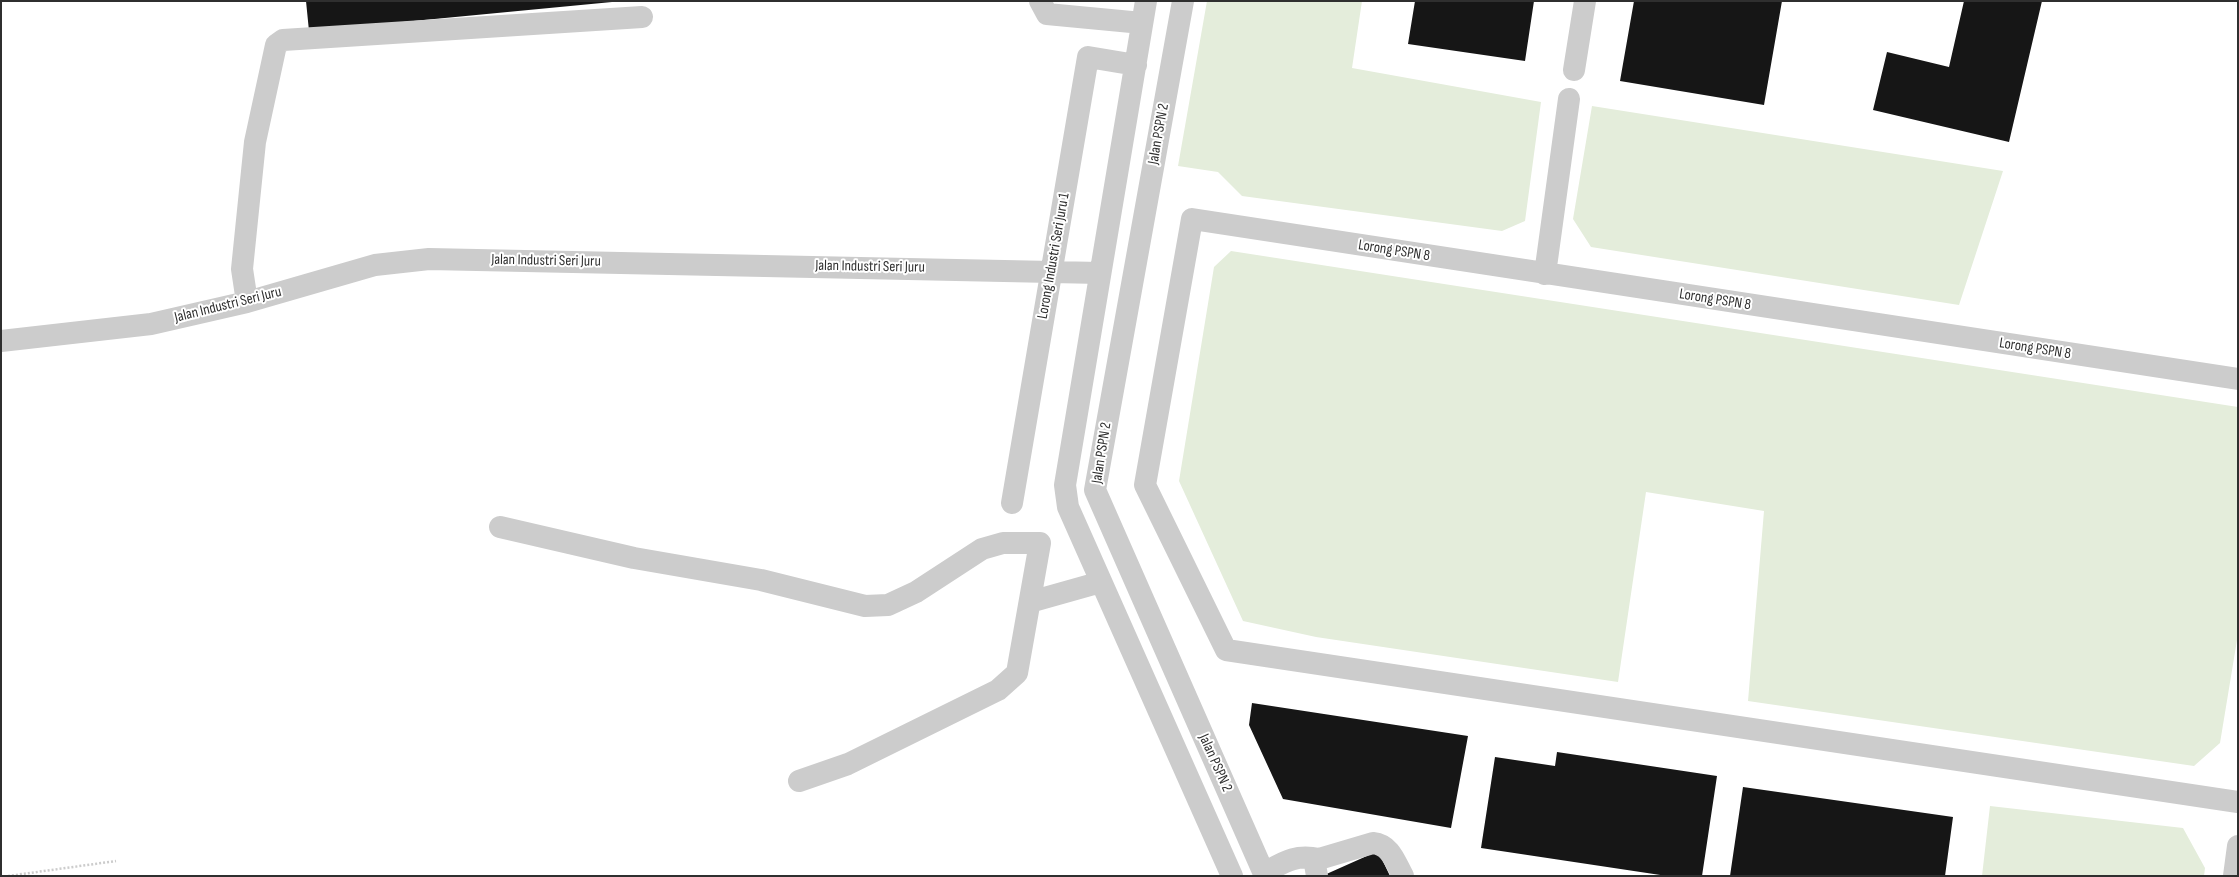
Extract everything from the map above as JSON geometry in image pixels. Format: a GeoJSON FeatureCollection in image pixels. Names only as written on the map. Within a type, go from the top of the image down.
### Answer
{"type":"FeatureCollection","features":[{"type":"Feature","properties":{"kind":"street"},"geometry":{"type":"LineString","coordinates":[[1040,1],[1047,14],[1142,23]]}},
{"type":"Feature","properties":{"kind":"street","name":"Jalan PSPN 2"},"geometry":{"type":"LineString","coordinates":[[1146,1],[1065,485],[1068,508],[1232,876]]}},
{"type":"Feature","properties":{"kind":"street","name":"Jalan PSPN 2"},"geometry":{"type":"LineString","coordinates":[[1183,1],[1095,490],[1264,875]]}},
{"type":"Feature","properties":{"kind":"street"},"geometry":{"type":"LineString","coordinates":[[1574,70],[1584,1]]}},
{"type":"Feature","properties":{"kind":"street"},"geometry":{"type":"LineString","coordinates":[[248,302],[242,268],[255,142],[276,45],[284,40],[642,17]]}},
{"type":"Feature","properties":{"kind":"street","name":"Lorong Industri Seri Juru 1"},"geometry":{"type":"LineString","coordinates":[[1012,503],[1088,57],[1136,65]]}},
{"type":"Feature","properties":{"kind":"street"},"geometry":{"type":"LineString","coordinates":[[1545,274],[1570,99]]}},
{"type":"Feature","properties":{"kind":"street","name":"Lorong PSPN 8"},"geometry":{"type":"LineString","coordinates":[[2238,379],[1192,219],[1146,485],[1226,650],[2238,802]]}},
{"type":"Feature","properties":{"kind":"street","name":"Jalan Industri Seri Juru"},"geometry":{"type":"LineString","coordinates":[[1,340],[151,324],[248,302],[375,265],[429,259],[1100,273]]}},
{"type":"Feature","properties":{"kind":"street"},"geometry":{"type":"LineString","coordinates":[[500,527],[634,558],[761,580],[865,606],[888,605],[916,592],[982,548],[1003,543],[1040,543],[1017,673],[998,690],[848,764],[799,781]]}},
{"type":"Feature","properties":{"kind":"street"},"geometry":{"type":"LineString","coordinates":[[1030,602],[1101,582]]}},
{"type":"Feature","properties":{"kind":"street"},"geometry":{"type":"LineString","coordinates":[[1264,875],[1297,857],[1305,856],[1318,868],[1373,843],[1382,844],[1389,850],[1403,876]]}},
{"type":"Feature","properties":{"kind":"street"},"geometry":{"type":"LineString","coordinates":[[2234,876],[2238,846]]}},
{"type":"Feature","properties":{"kind":"path"},"geometry":{"type":"LineString","coordinates":[[8,876],[116,861]]}},
{"type":"Feature","properties":{"kind":"green space"},"geometry":{"type":"Polygon","coordinates":[[[1207,1],[1362,1],[1352,68],[1541,102],[1525,221],[1502,231],[1242,196],[1218,172],[1178,166],[1207,1]]]}},
{"type":"Feature","properties":{"kind":"green space"},"geometry":{"type":"Polygon","coordinates":[[[1592,106],[2003,171],[1959,305],[1591,247],[1573,219],[1592,106]]]}},
{"type":"Feature","properties":{"kind":"green space"},"geometry":{"type":"Polygon","coordinates":[[[1231,251],[2238,407],[2238,634],[2220,743],[2194,766],[1748,701],[1764,511],[1646,492],[1618,682],[1316,637],[1243,621],[1179,481],[1214,267],[1231,251]]]}},
{"type":"Feature","properties":{"kind":"green space"},"geometry":{"type":"Polygon","coordinates":[[[1990,806],[2183,828],[2205,868],[2204,876],[1982,876],[1990,806]]]}},
{"type":"Feature","properties":{"kind":"building"},"geometry":{"type":"Polygon","coordinates":[[[306,1],[612,1],[612,2],[309,31],[306,1]]]}},
{"type":"Feature","properties":{"kind":"building"},"geometry":{"type":"Polygon","coordinates":[[[1415,1],[1534,1],[1525,61],[1408,44],[1415,1]]]}},
{"type":"Feature","properties":{"kind":"building"},"geometry":{"type":"Polygon","coordinates":[[[1634,1],[1782,1],[1764,105],[1620,81],[1634,1]]]}},
{"type":"Feature","properties":{"kind":"building"},"geometry":{"type":"Polygon","coordinates":[[[1964,1],[2042,1],[2009,142],[1873,110],[1887,52],[1949,67],[1964,1]]]}},
{"type":"Feature","properties":{"kind":"building"},"geometry":{"type":"Polygon","coordinates":[[[1252,703],[1468,736],[1451,828],[1283,799],[1249,725],[1252,703]]]}},
{"type":"Feature","properties":{"kind":"building"},"geometry":{"type":"Polygon","coordinates":[[[1557,752],[1717,776],[1702,876],[1667,876],[1481,848],[1495,757],[1555,766],[1557,752]]]}},
{"type":"Feature","properties":{"kind":"building"},"geometry":{"type":"Polygon","coordinates":[[[1743,787],[1953,817],[1945,876],[1730,876],[1743,787]]]}},
{"type":"Feature","properties":{"kind":"building"},"geometry":{"type":"Polygon","coordinates":[[[1378,851],[1390,876],[1322,876],[1378,851]]]}}]}
